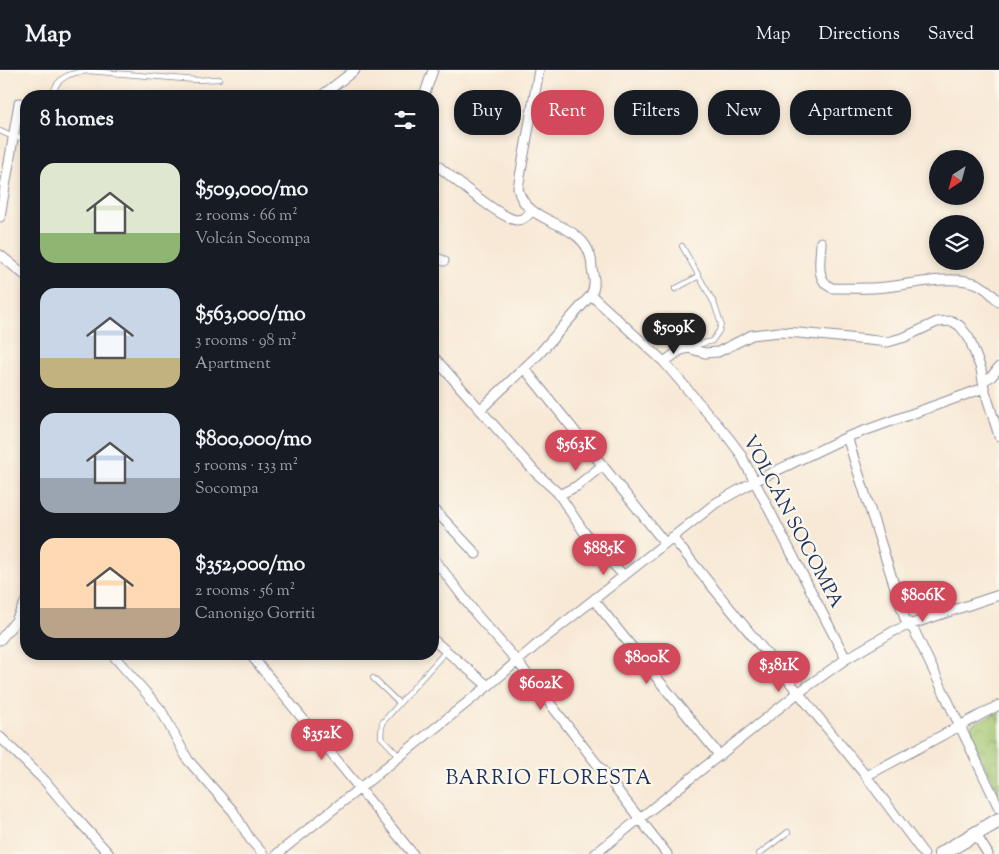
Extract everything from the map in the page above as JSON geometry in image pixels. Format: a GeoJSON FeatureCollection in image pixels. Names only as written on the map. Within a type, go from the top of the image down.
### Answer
{"type":"FeatureCollection","features":[{"type":"Feature","properties":{"kind":"main road"},"geometry":{"type":"LineString","coordinates":[[941,854],[999,820]]}},
{"type":"Feature","properties":{"kind":"street"},"geometry":{"type":"LineString","coordinates":[[329,90],[355,70]]}},
{"type":"Feature","properties":{"kind":"street"},"geometry":{"type":"LineString","coordinates":[[426,90],[433,70]]}},
{"type":"Feature","properties":{"kind":"street"},"geometry":{"type":"LineString","coordinates":[[480,410],[524,368],[591,295],[594,289],[591,257],[588,249],[573,233],[532,210],[521,199],[518,188],[539,70]]}},
{"type":"Feature","properties":{"kind":"street"},"geometry":{"type":"LineString","coordinates":[[0,217],[19,103]]}},
{"type":"Feature","properties":{"kind":"street"},"geometry":{"type":"LineString","coordinates":[[439,166],[501,214],[516,220],[523,220],[532,210]]}},
{"type":"Feature","properties":{"kind":"street"},"geometry":{"type":"LineString","coordinates":[[821,242],[820,277],[826,285],[832,288],[874,288],[929,280],[974,282],[982,286],[999,302]]}},
{"type":"Feature","properties":{"kind":"street"},"geometry":{"type":"LineString","coordinates":[[0,255],[20,271]]}},
{"type":"Feature","properties":{"kind":"street"},"geometry":{"type":"LineString","coordinates":[[439,260],[444,262]]}},
{"type":"Feature","properties":{"kind":"street","name":"VOLCÁN SOCOMPA"},"geometry":{"type":"LineString","coordinates":[[591,295],[664,362],[728,437],[755,481],[846,659]]}},
{"type":"Feature","properties":{"kind":"street"},"geometry":{"type":"LineString","coordinates":[[664,362],[678,351],[688,348],[705,353],[714,353],[726,349],[752,335],[779,332],[888,342],[905,337],[928,325],[946,320],[952,321],[960,326],[969,338],[981,369],[983,385],[999,436]]}},
{"type":"Feature","properties":{"kind":"street"},"geometry":{"type":"LineString","coordinates":[[439,363],[535,472],[559,495],[584,532],[624,576]]}},
{"type":"Feature","properties":{"kind":"street"},"geometry":{"type":"LineString","coordinates":[[277,854],[716,503],[755,481],[847,437],[983,385],[999,367]]}},
{"type":"Feature","properties":{"kind":"street"},"geometry":{"type":"LineString","coordinates":[[524,368],[603,465],[798,693],[866,776],[924,854]]}},
{"type":"Feature","properties":{"kind":"street"},"geometry":{"type":"LineString","coordinates":[[847,437],[902,610],[909,625],[915,632],[999,808]]}},
{"type":"Feature","properties":{"kind":"street"},"geometry":{"type":"LineString","coordinates":[[559,495],[577,486],[603,465]]}},
{"type":"Feature","properties":{"kind":"street"},"geometry":{"type":"LineString","coordinates":[[439,514],[476,554]]}},
{"type":"Feature","properties":{"kind":"street"},"geometry":{"type":"LineString","coordinates":[[439,565],[476,614],[517,661],[667,854]]}},
{"type":"Feature","properties":{"kind":"street"},"geometry":{"type":"LineString","coordinates":[[595,854],[798,693],[846,659],[894,631],[999,595]]}},
{"type":"Feature","properties":{"kind":"street"},"geometry":{"type":"LineString","coordinates":[[594,600],[719,755]]}},
{"type":"Feature","properties":{"kind":"street"},"geometry":{"type":"LineString","coordinates":[[0,640],[15,622],[20,612]]}},
{"type":"Feature","properties":{"kind":"street"},"geometry":{"type":"LineString","coordinates":[[439,644],[488,686]]}},
{"type":"Feature","properties":{"kind":"street"},"geometry":{"type":"LineString","coordinates":[[117,660],[161,710],[188,760],[233,811],[250,840],[263,854]]}},
{"type":"Feature","properties":{"kind":"street"},"geometry":{"type":"LineString","coordinates":[[255,660],[413,854]]}},
{"type":"Feature","properties":{"kind":"street"},"geometry":{"type":"LineString","coordinates":[[866,776],[999,705]]}},
{"type":"Feature","properties":{"kind":"street"},"geometry":{"type":"LineString","coordinates":[[0,738],[45,781],[109,854]]}},
{"type":"Feature","properties":{"kind":"street"},"geometry":{"type":"LineString","coordinates":[[975,833],[988,854]]}},
{"type":"Feature","properties":{"kind":"lane"},"geometry":{"type":"LineString","coordinates":[[55,90],[59,80],[72,73],[89,70],[196,80],[218,79]]}},
{"type":"Feature","properties":{"kind":"lane"},"geometry":{"type":"LineString","coordinates":[[0,131],[13,137],[20,138]]}},
{"type":"Feature","properties":{"kind":"lane"},"geometry":{"type":"LineString","coordinates":[[682,246],[714,304],[721,324],[719,331],[712,341],[688,348]]}},
{"type":"Feature","properties":{"kind":"lane"},"geometry":{"type":"LineString","coordinates":[[675,289],[698,276]]}},
{"type":"Feature","properties":{"kind":"lane"},"geometry":{"type":"LineString","coordinates":[[439,658],[446,650]]}},
{"type":"Feature","properties":{"kind":"lane"},"geometry":{"type":"LineString","coordinates":[[398,756],[381,736],[382,723],[437,660]]}},
{"type":"Feature","properties":{"kind":"lane"},"geometry":{"type":"LineString","coordinates":[[373,678],[399,703]]}},
{"type":"Feature","properties":{"kind":"lane"},"geometry":{"type":"LineString","coordinates":[[759,854],[788,832]]}},
{"type":"Feature","properties":{"kind":"green space"},"geometry":{"type":"Polygon","coordinates":[[[999,711],[999,794],[969,733],[972,724],[999,711]]]}},
{"type":"Feature","properties":{"kind":"district","name":"BARRIO FLORESTA"},"geometry":{"type":"Point","coordinates":[549,779]}}]}
